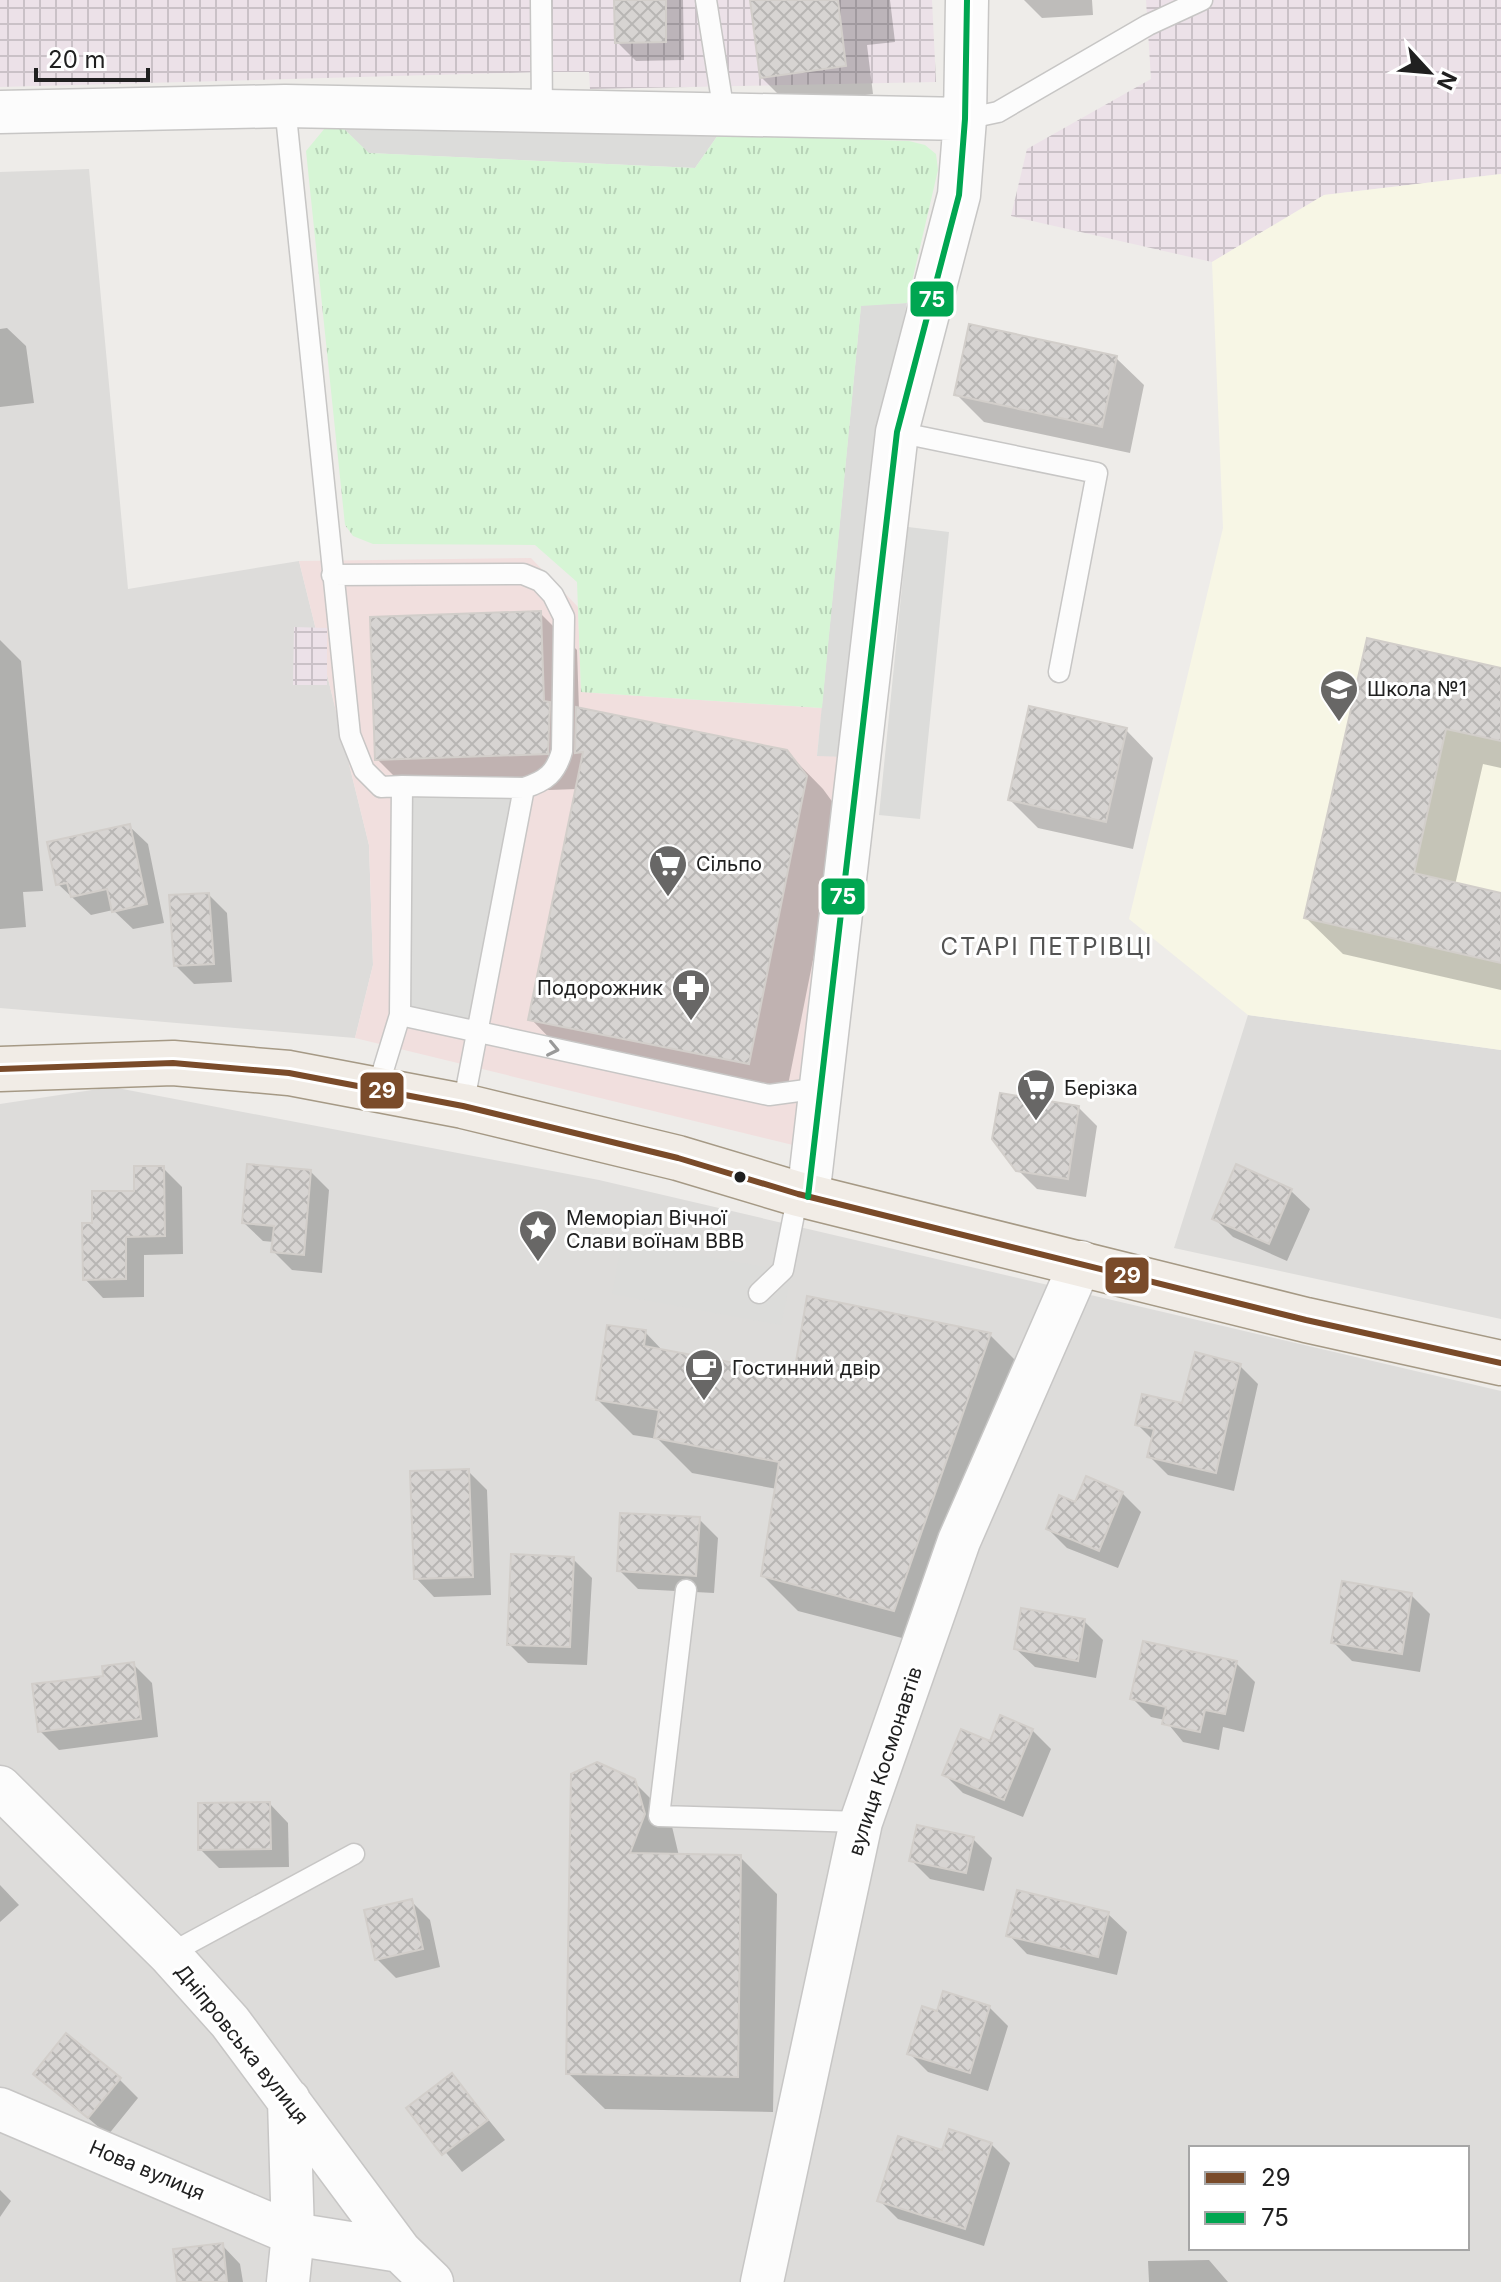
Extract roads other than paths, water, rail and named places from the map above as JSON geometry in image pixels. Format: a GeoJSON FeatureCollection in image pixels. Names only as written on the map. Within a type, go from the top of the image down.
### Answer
{"type":"FeatureCollection","features":[{"type":"Feature","properties":{"kind":"main road"},"geometry":{"type":"LineString","coordinates":[[0,1069],[173,1063],[289,1073],[463,1106],[678,1158],[803,1196],[1081,1262],[1306,1320],[1501,1363]]}},
{"type":"Feature","properties":{"kind":"street"},"geometry":{"type":"LineString","coordinates":[[803,1196],[821,1088],[897,432],[959,195],[965,119],[967,0]]}},
{"type":"Feature","properties":{"kind":"street"},"geometry":{"type":"LineString","coordinates":[[0,112],[285,106],[965,119]]}},
{"type":"Feature","properties":{"kind":"street","name":"вулиця Космонавтів"},"geometry":{"type":"LineString","coordinates":[[762,2282],[861,1822],[959,1541],[1081,1262]]}},
{"type":"Feature","properties":{"kind":"street","name":"Дніпровська вулиця"},"geometry":{"type":"LineString","coordinates":[[0,1787],[169,1954],[230,2022],[400,2251],[432,2282]]}},
{"type":"Feature","properties":{"kind":"street"},"geometry":{"type":"LineString","coordinates":[[288,2282],[293,2234],[289,2100]]}},
{"type":"Feature","properties":{"kind":"street","name":"Нова вулиця"},"geometry":{"type":"LineString","coordinates":[[0,2109],[293,2234],[400,2251]]}},
{"type":"Feature","properties":{"kind":"lane"},"geometry":{"type":"LineString","coordinates":[[541,0],[542,112]]}},
{"type":"Feature","properties":{"kind":"lane"},"geometry":{"type":"LineString","coordinates":[[706,0],[724,113]]}},
{"type":"Feature","properties":{"kind":"lane"},"geometry":{"type":"LineString","coordinates":[[965,119],[998,112],[1148,25],[1202,0]]}},
{"type":"Feature","properties":{"kind":"lane"},"geometry":{"type":"LineString","coordinates":[[285,106],[332,575],[350,735],[364,770],[381,787],[524,788],[543,782],[557,769],[562,751],[564,617],[553,595],[540,581],[523,574],[332,575]]}},
{"type":"Feature","properties":{"kind":"lane"},"geometry":{"type":"LineString","coordinates":[[897,432],[1097,473],[1059,672]]}},
{"type":"Feature","properties":{"kind":"lane"},"geometry":{"type":"LineString","coordinates":[[377,1090],[400,1015],[402,786]]}},
{"type":"Feature","properties":{"kind":"lane"},"geometry":{"type":"LineString","coordinates":[[463,1106],[524,788]]}},
{"type":"Feature","properties":{"kind":"lane"},"geometry":{"type":"LineString","coordinates":[[400,1015],[769,1095],[821,1088]]}},
{"type":"Feature","properties":{"kind":"lane"},"geometry":{"type":"LineString","coordinates":[[759,1293],[783,1270],[803,1196]]}},
{"type":"Feature","properties":{"kind":"lane"},"geometry":{"type":"LineString","coordinates":[[686,1590],[659,1816],[861,1822]]}},
{"type":"Feature","properties":{"kind":"lane"},"geometry":{"type":"LineString","coordinates":[[169,1954],[354,1854]]}},
{"type":"Feature","properties":{"kind":"place","name":"Школа №1"},"geometry":{"type":"Point","coordinates":[1339,723]}},
{"type":"Feature","properties":{"kind":"place","name":"Сільпо"},"geometry":{"type":"Point","coordinates":[668,898]}},
{"type":"Feature","properties":{"kind":"place","name":"Подорожник"},"geometry":{"type":"Point","coordinates":[691,1022]}},
{"type":"Feature","properties":{"kind":"place","name":"Берізка"},"geometry":{"type":"Point","coordinates":[1036,1122]}},
{"type":"Feature","properties":{"kind":"place","name":"Меморіал Вічної Слави воїнам ВВВ"},"geometry":{"type":"Point","coordinates":[538,1263]}},
{"type":"Feature","properties":{"kind":"place","name":"Гостинний двір"},"geometry":{"type":"Point","coordinates":[704,1402]}},
{"type":"Feature","properties":{"kind":"district","name":"СТАРІ ПЕТРІВЦІ"},"geometry":{"type":"Point","coordinates":[1047,946]}}]}
